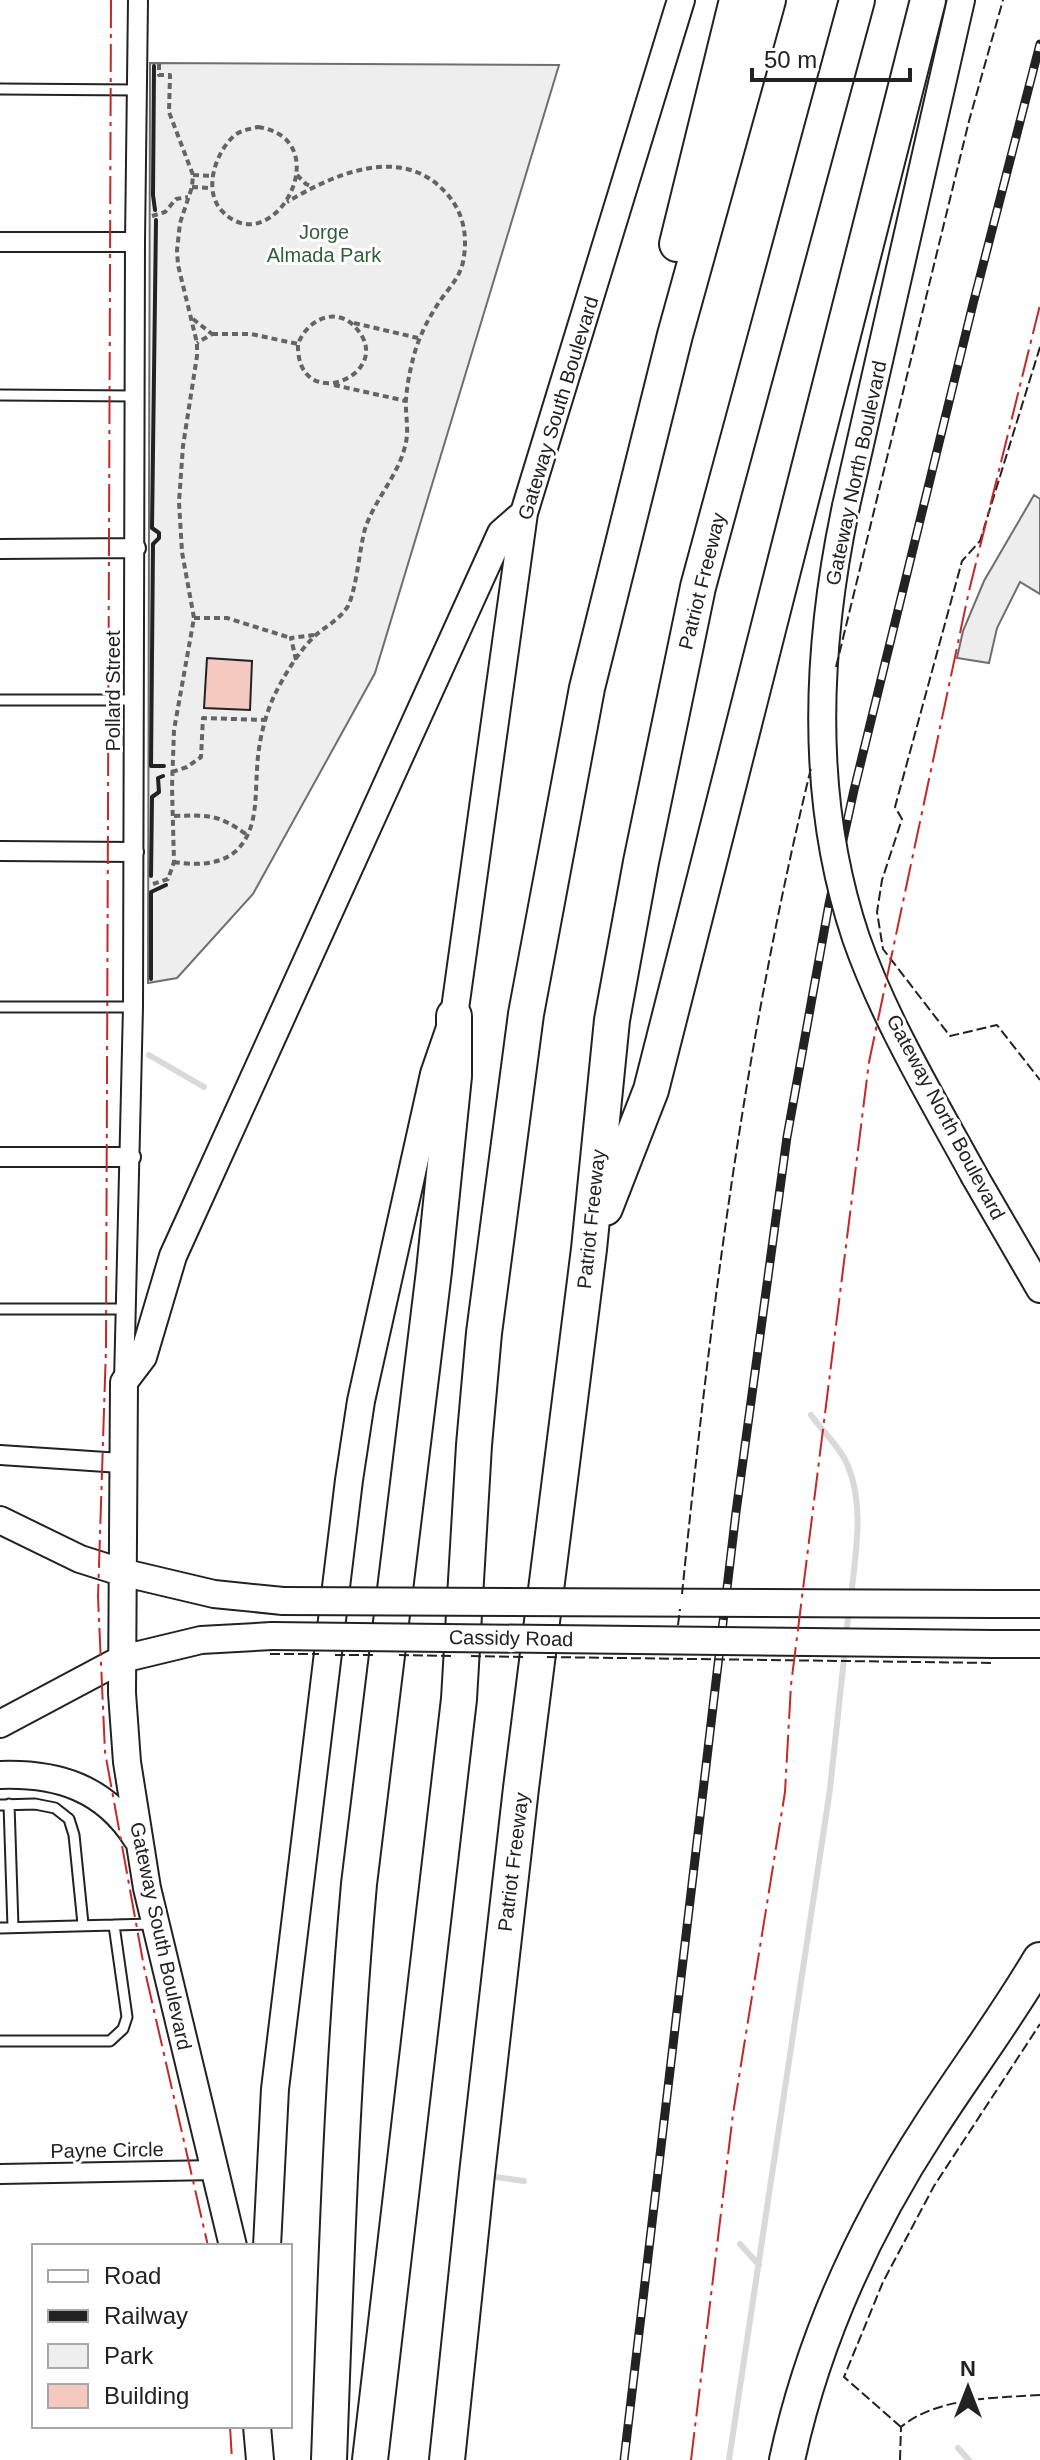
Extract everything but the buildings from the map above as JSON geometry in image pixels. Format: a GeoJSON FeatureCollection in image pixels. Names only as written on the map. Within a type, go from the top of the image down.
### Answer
{"type":"FeatureCollection","features":[{"type":"Feature","properties":{"kind":"highway"},"geometry":{"type":"LineString","coordinates":[[675,335],[666,289],[737,0]]}},
{"type":"Feature","properties":{"kind":"highway"},"geometry":{"type":"LineString","coordinates":[[370,2460],[459,1699],[484,1333],[526,1014],[587,688],[675,335],[768,0]]}},
{"type":"Feature","properties":{"kind":"highway","name":"Patriot Freeway"},"geometry":{"type":"LineString","coordinates":[[447,2460],[521,1788],[589,1249],[612,1020],[695,600],[857,0]]}},
{"type":"Feature","properties":{"kind":"highway"},"geometry":{"type":"LineString","coordinates":[[589,1249],[651,1090],[928,0]]}},
{"type":"Feature","properties":{"kind":"highway"},"geometry":{"type":"LineString","coordinates":[[329,2460],[337,2221],[353,1944],[434,1271],[454,1076],[454,1016]]}},
{"type":"Feature","properties":{"kind":"highway"},"geometry":{"type":"LineString","coordinates":[[787,2460],[817,2350],[850,2268],[922,2140],[1036,1971]]}},
{"type":"Feature","properties":{"kind":"main road","name":"Gateway South Boulevard"},"geometry":{"type":"LineString","coordinates":[[267,2244],[275,2089],[349,1480],[361,1401],[434,1074],[454,1016],[524,513],[681,0]]}},
{"type":"Feature","properties":{"kind":"main road","name":"Gateway North Boulevard"},"geometry":{"type":"LineString","coordinates":[[961,0],[846,506],[831,592],[822,695],[824,789],[830,833],[856,938],[871,973],[925,1085],[1040,1289]]}},
{"type":"Feature","properties":{"kind":"main road"},"geometry":{"type":"LineString","coordinates":[[124,1382],[143,1357],[173,1256],[501,533],[524,513]]}},
{"type":"Feature","properties":{"kind":"main road","name":"Gateway South Boulevard"},"geometry":{"type":"LineString","coordinates":[[124,1382],[121,1572],[127,1762],[155,1923],[233,2244]]}},
{"type":"Feature","properties":{"kind":"main road","name":"Cassidy Road"},"geometry":{"type":"LineString","coordinates":[[0,1520],[80,1559],[121,1572],[214,1594],[283,1601],[1040,1604]]}},
{"type":"Feature","properties":{"kind":"main road","name":"Cassidy Road"},"geometry":{"type":"LineString","coordinates":[[0,1724],[122,1659],[201,1640],[272,1636],[1040,1644]]}},
{"type":"Feature","properties":{"kind":"main road"},"geometry":{"type":"LineString","coordinates":[[0,1775],[28,1774],[73,1784],[116,1810],[139,1842]]}},
{"type":"Feature","properties":{"kind":"main road"},"geometry":{"type":"LineString","coordinates":[[257,2428],[260,2460]]}},
{"type":"Feature","properties":{"kind":"street","name":"Pollard Street"},"geometry":{"type":"LineString","coordinates":[[124,1382],[133,1007],[138,0]]}},
{"type":"Feature","properties":{"kind":"street"},"geometry":{"type":"LineString","coordinates":[[0,242],[135,242]]}},
{"type":"Feature","properties":{"kind":"street"},"geometry":{"type":"LineString","coordinates":[[0,549],[136,548]]}},
{"type":"Feature","properties":{"kind":"street"},"geometry":{"type":"LineString","coordinates":[[0,851],[134,852]]}},
{"type":"Feature","properties":{"kind":"street"},"geometry":{"type":"LineString","coordinates":[[0,1157],[131,1157]]}},
{"type":"Feature","properties":{"kind":"street"},"geometry":{"type":"LineString","coordinates":[[0,1455],[121,1463]]}},
{"type":"Feature","properties":{"kind":"street","name":"Payne Circle"},"geometry":{"type":"LineString","coordinates":[[0,2174],[216,2170]]}},
{"type":"Feature","properties":{"kind":"lane"},"geometry":{"type":"LineString","coordinates":[[0,89],[138,90]]}},
{"type":"Feature","properties":{"kind":"lane"},"geometry":{"type":"LineString","coordinates":[[0,395],[136,396]]}},
{"type":"Feature","properties":{"kind":"lane"},"geometry":{"type":"LineString","coordinates":[[0,700],[135,700]]}},
{"type":"Feature","properties":{"kind":"lane"},"geometry":{"type":"LineString","coordinates":[[0,1007],[133,1007]]}},
{"type":"Feature","properties":{"kind":"lane"},"geometry":{"type":"LineString","coordinates":[[0,1309],[126,1309]]}},
{"type":"Feature","properties":{"kind":"lane"},"geometry":{"type":"LineString","coordinates":[[13,1927],[5,1804],[55,1808],[69,1819],[74,1835],[83,1924]]}},
{"type":"Feature","properties":{"kind":"lane"},"geometry":{"type":"LineString","coordinates":[[0,1928],[155,1923]]}},
{"type":"Feature","properties":{"kind":"lane"},"geometry":{"type":"LineString","coordinates":[[0,2041],[110,2041],[123,2029],[127,2017],[114,1925]]}},
{"type":"Feature","properties":{"kind":"path"},"geometry":{"type":"LineString","coordinates":[[147,885],[168,879],[174,862],[172,772],[176,716],[194,618],[182,552],[179,502],[197,343],[180,276],[177,250],[180,223],[193,175],[169,112],[170,75],[159,75],[159,63]]}},
{"type":"Feature","properties":{"kind":"path"},"geometry":{"type":"LineString","coordinates":[[174,862],[213,863],[238,849],[246,834],[255,815],[257,768],[266,720],[275,694],[296,660],[348,604],[366,526],[400,462],[407,440],[406,401],[418,338],[461,270],[465,233],[454,201],[431,179],[402,167],[364,169],[313,187],[287,202],[265,221],[246,224],[222,212],[211,188],[212,176],[229,142],[241,131],[258,127],[274,131],[290,144],[297,161],[297,175],[287,202]]}},
{"type":"Feature","properties":{"kind":"path"},"geometry":{"type":"LineString","coordinates":[[193,175],[212,176]]}},
{"type":"Feature","properties":{"kind":"path"},"geometry":{"type":"LineString","coordinates":[[297,175],[313,187]]}},
{"type":"Feature","properties":{"kind":"path"},"geometry":{"type":"LineString","coordinates":[[192,187],[211,188]]}},
{"type":"Feature","properties":{"kind":"path"},"geometry":{"type":"LineString","coordinates":[[150,216],[165,212],[176,199],[188,197]]}},
{"type":"Feature","properties":{"kind":"path"},"geometry":{"type":"LineString","coordinates":[[406,401],[318,381],[301,366],[298,344],[309,325],[330,317],[418,338]]}},
{"type":"Feature","properties":{"kind":"path"},"geometry":{"type":"LineString","coordinates":[[192,319],[212,334]]}},
{"type":"Feature","properties":{"kind":"path"},"geometry":{"type":"LineString","coordinates":[[329,384],[350,379],[363,362],[364,340],[351,322]]}},
{"type":"Feature","properties":{"kind":"path"},"geometry":{"type":"LineString","coordinates":[[197,343],[212,334],[251,334],[298,344]]}},
{"type":"Feature","properties":{"kind":"path"},"geometry":{"type":"LineString","coordinates":[[194,618],[227,618],[291,638],[317,635]]}},
{"type":"Feature","properties":{"kind":"path"},"geometry":{"type":"LineString","coordinates":[[291,638],[296,660]]}},
{"type":"Feature","properties":{"kind":"path"},"geometry":{"type":"LineString","coordinates":[[172,772],[187,767],[201,757],[203,718],[266,720]]}},
{"type":"Feature","properties":{"kind":"path"},"geometry":{"type":"LineString","coordinates":[[174,816],[201,815],[222,819],[246,834]]}},
{"type":"Feature","properties":{"kind":"green space","name":"Jorge Almada Park"},"geometry":{"type":"Polygon","coordinates":[[[150,63],[559,65],[375,673],[253,894],[177,978],[148,983],[150,63]]]}},
{"type":"Feature","properties":{"kind":"shaded area"},"geometry":{"type":"Polygon","coordinates":[[[1034,495],[1040,499],[1040,594],[1020,582],[997,628],[989,663],[957,658],[963,631],[984,581],[1034,495]]]}},
{"type":"Feature","properties":{"kind":"waterway"},"geometry":{"type":"LineString","coordinates":[[149,1055],[204,1087]]}},
{"type":"Feature","properties":{"kind":"waterway"},"geometry":{"type":"LineString","coordinates":[[811,1415],[841,1453],[853,1482],[857,1531],[851,1598]]}},
{"type":"Feature","properties":{"kind":"waterway"},"geometry":{"type":"LineString","coordinates":[[846,1637],[849,1609]]}},
{"type":"Feature","properties":{"kind":"waterway"},"geometry":{"type":"LineString","coordinates":[[729,2460],[830,1789],[845,1649]]}},
{"type":"Feature","properties":{"kind":"waterway"},"geometry":{"type":"LineString","coordinates":[[488,2176],[524,2181]]}},
{"type":"Feature","properties":{"kind":"waterway"},"geometry":{"type":"LineString","coordinates":[[740,2244],[759,2265]]}},
{"type":"Feature","properties":{"kind":"waterway"},"geometry":{"type":"LineString","coordinates":[[958,2448],[969,2460]]}},
{"type":"Feature","properties":{"kind":"railway"},"geometry":{"type":"LineString","coordinates":[[624,2460],[736,1512],[787,1137],[829,904],[854,790],[1040,44]]}},
{"type":"Feature","properties":{"kind":"fence"},"geometry":{"type":"LineString","coordinates":[[836,667],[969,121],[1003,0]]}},
{"type":"Feature","properties":{"kind":"fence"},"geometry":{"type":"LineString","coordinates":[[1040,347],[980,541],[962,561],[895,807],[902,819],[882,880],[877,912],[883,949],[950,1036],[997,1025],[1040,1080]]}},
{"type":"Feature","properties":{"kind":"fence"},"geometry":{"type":"LineString","coordinates":[[682,1594],[732,1179],[767,972],[811,768]]}},
{"type":"Feature","properties":{"kind":"fence"},"geometry":{"type":"LineString","coordinates":[[678,1625],[680,1609]]}},
{"type":"Feature","properties":{"kind":"fence"},"geometry":{"type":"LineString","coordinates":[[270,1654],[319,1654]]}},
{"type":"Feature","properties":{"kind":"fence"},"geometry":{"type":"LineString","coordinates":[[335,1655],[375,1655]]}},
{"type":"Feature","properties":{"kind":"fence"},"geometry":{"type":"LineString","coordinates":[[399,1655],[451,1656]]}},
{"type":"Feature","properties":{"kind":"fence"},"geometry":{"type":"LineString","coordinates":[[471,1656],[527,1657]]}},
{"type":"Feature","properties":{"kind":"fence"},"geometry":{"type":"LineString","coordinates":[[547,1657],[991,1663]]}},
{"type":"Feature","properties":{"kind":"fence"},"geometry":{"type":"LineString","coordinates":[[901,2427],[844,2377],[883,2282],[934,2186],[1040,2024]]}},
{"type":"Feature","properties":{"kind":"fence"},"geometry":{"type":"LineString","coordinates":[[900,2460],[901,2427],[916,2417],[949,2404],[1040,2395]]}},
{"type":"Feature","properties":{"kind":"wall"},"geometry":{"type":"LineString","coordinates":[[154,66],[155,210]]}},
{"type":"Feature","properties":{"kind":"wall"},"geometry":{"type":"LineString","coordinates":[[156,220],[152,528],[159,533],[159,538],[153,544],[151,766],[164,766]]}},
{"type":"Feature","properties":{"kind":"wall"},"geometry":{"type":"LineString","coordinates":[[151,876],[152,797],[159,792],[158,778],[163,776]]}},
{"type":"Feature","properties":{"kind":"wall"},"geometry":{"type":"LineString","coordinates":[[151,979],[151,892],[166,885]]}},
{"type":"Feature","properties":{"kind":"power"},"geometry":{"type":"LineString","coordinates":[[111,0],[106,1348],[98,1597],[105,1752],[144,1967],[208,2244]]}},
{"type":"Feature","properties":{"kind":"power"},"geometry":{"type":"LineString","coordinates":[[691,2460],[733,2114],[785,1792],[791,1685],[869,1062],[969,591],[1040,305]]}},
{"type":"Feature","properties":{"kind":"power"},"geometry":{"type":"LineString","coordinates":[[230,2428],[232,2460]]}}]}
